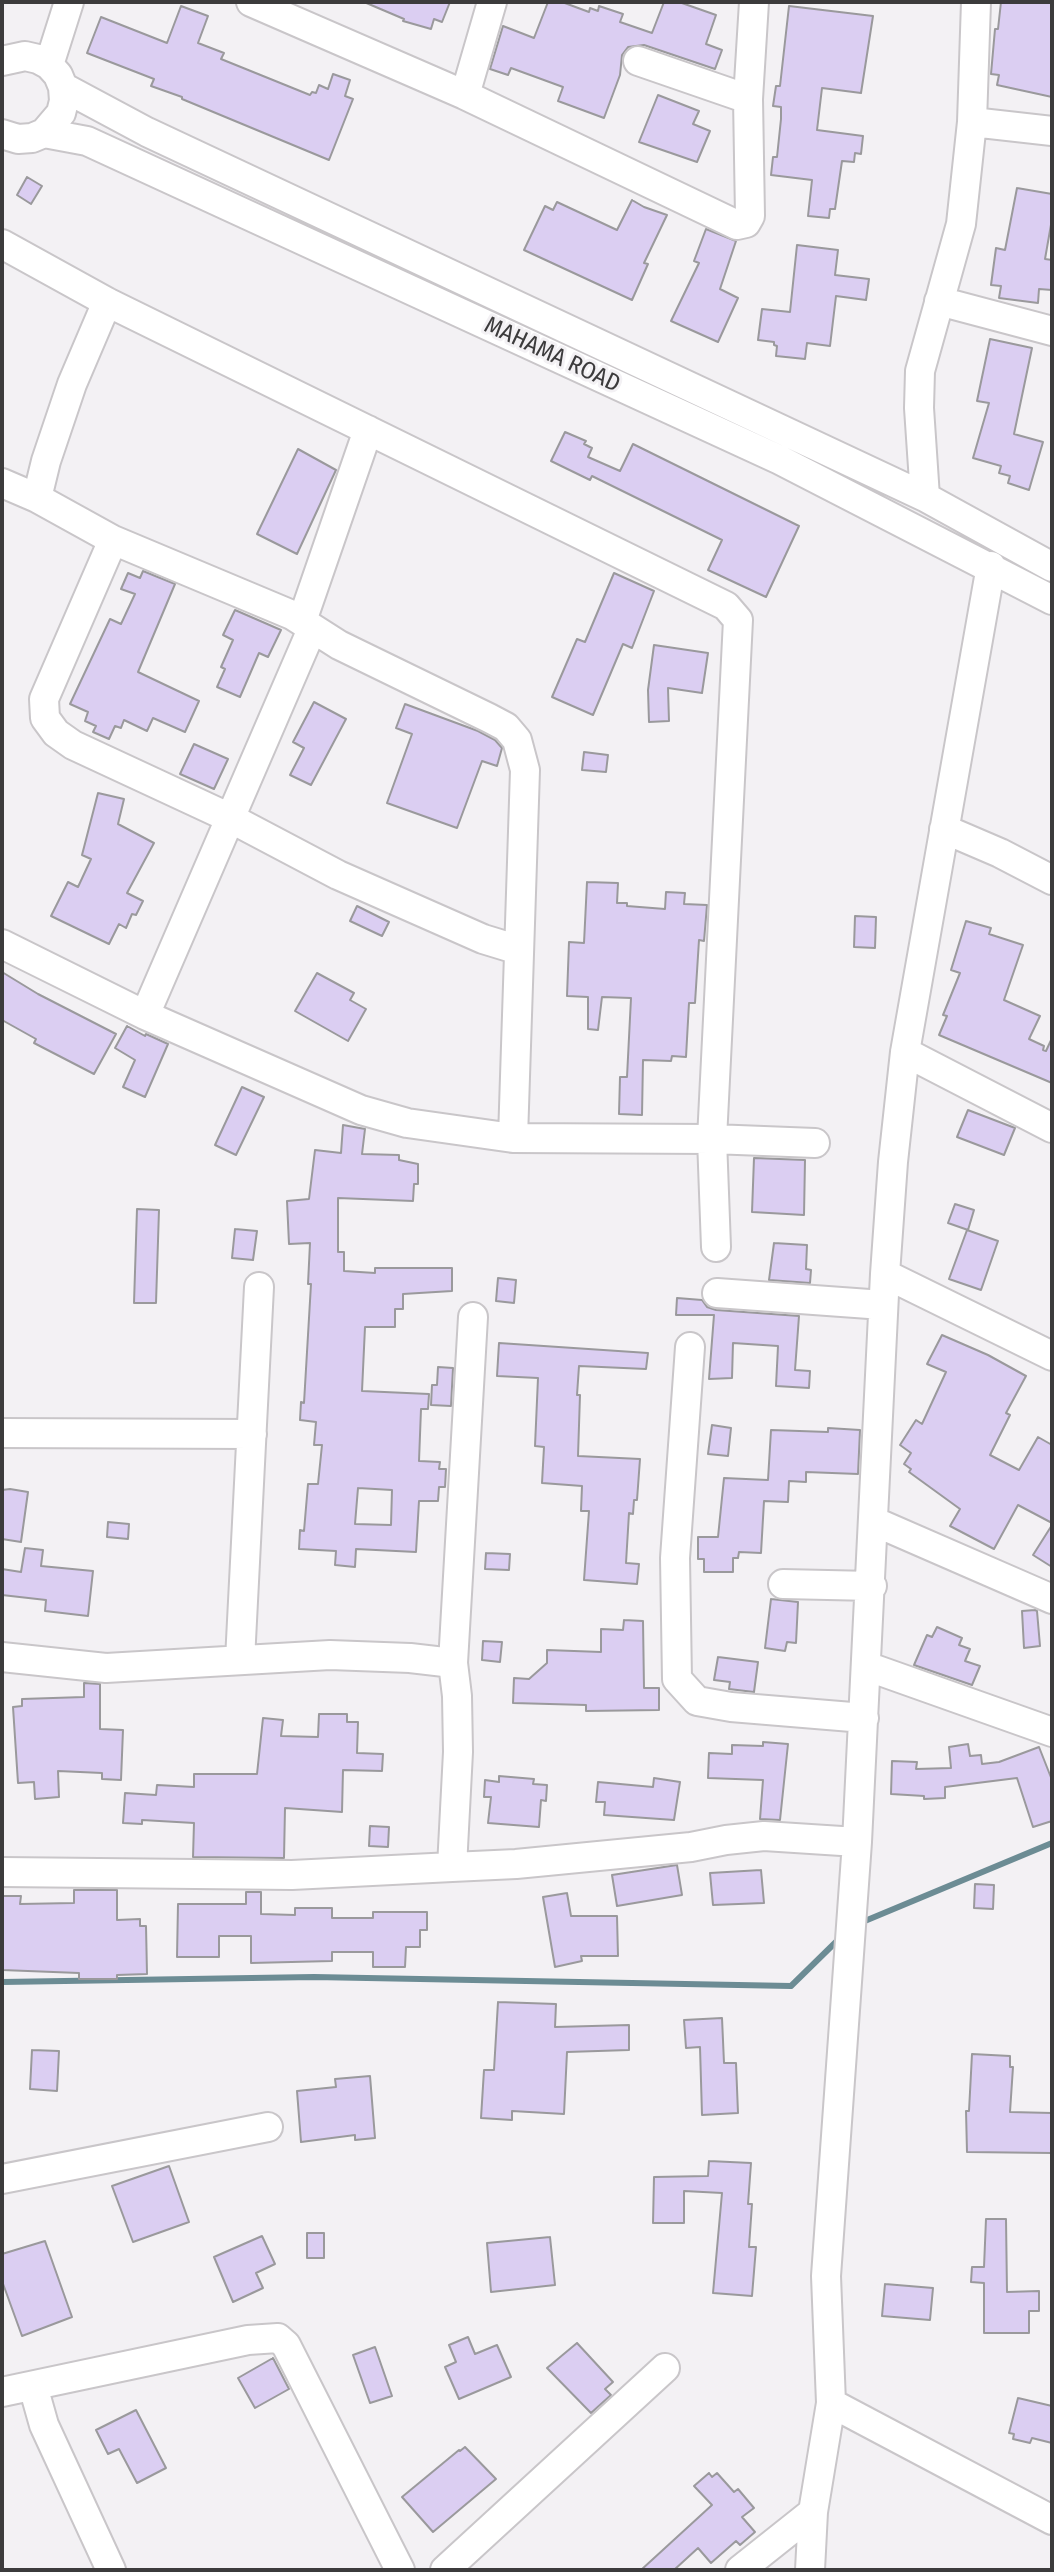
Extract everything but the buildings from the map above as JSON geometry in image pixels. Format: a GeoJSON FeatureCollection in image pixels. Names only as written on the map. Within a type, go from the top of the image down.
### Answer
{"type":"FeatureCollection","features":[{"type":"Feature","properties":{"kind":"street"},"geometry":{"type":"LineString","coordinates":[[16,138],[61,113],[64,101],[56,76],[69,2]]}},
{"type":"Feature","properties":{"kind":"street"},"geometry":{"type":"LineString","coordinates":[[251,2],[465,95],[737,225],[746,223],[750,216],[748,99],[754,2]]}},
{"type":"Feature","properties":{"kind":"street"},"geometry":{"type":"LineString","coordinates":[[465,95],[492,2]]}},
{"type":"Feature","properties":{"kind":"street"},"geometry":{"type":"LineString","coordinates":[[925,497],[919,408],[920,371],[961,224],[972,122],[976,2]]}},
{"type":"Feature","properties":{"kind":"street","name":"MAHAMA ROAD"},"geometry":{"type":"LineString","coordinates":[[5,58],[25,56],[38,59],[56,76],[147,132],[925,497],[1052,567]]}},
{"type":"Feature","properties":{"kind":"street"},"geometry":{"type":"LineString","coordinates":[[638,61],[748,99]]}},
{"type":"Feature","properties":{"kind":"street"},"geometry":{"type":"LineString","coordinates":[[972,122],[1052,131]]}},
{"type":"Feature","properties":{"kind":"street","name":"MAHAMA ROAD"},"geometry":{"type":"LineString","coordinates":[[16,138],[87,141],[780,460],[1052,600]]}},
{"type":"Feature","properties":{"kind":"street"},"geometry":{"type":"LineString","coordinates":[[2,244],[107,302],[726,606],[738,620],[712,1139],[716,1247]]}},
{"type":"Feature","properties":{"kind":"street"},"geometry":{"type":"LineString","coordinates":[[939,301],[1052,331]]}},
{"type":"Feature","properties":{"kind":"street"},"geometry":{"type":"LineString","coordinates":[[37,498],[72,384],[107,302]]}},
{"type":"Feature","properties":{"kind":"street"},"geometry":{"type":"LineString","coordinates":[[145,1015],[230,818],[307,625],[368,430]]}},
{"type":"Feature","properties":{"kind":"street"},"geometry":{"type":"LineString","coordinates":[[2,483],[37,498],[113,540],[307,625],[339,645],[506,727],[517,740],[525,770],[513,1138]]}},
{"type":"Feature","properties":{"kind":"street"},"geometry":{"type":"LineString","coordinates":[[113,540],[44,699],[45,718],[56,733],[73,745],[230,818],[338,875],[483,939],[519,950]]}},
{"type":"Feature","properties":{"kind":"street"},"geometry":{"type":"LineString","coordinates":[[810,2570],[813,2512],[831,2403],[826,2276],[857,1842],[885,1274],[905,1052],[991,566]]}},
{"type":"Feature","properties":{"kind":"street"},"geometry":{"type":"LineString","coordinates":[[944,829],[1052,880]]}},
{"type":"Feature","properties":{"kind":"street"},"geometry":{"type":"LineString","coordinates":[[2,944],[145,1015],[361,1110],[407,1123],[513,1138],[815,1143]]}},
{"type":"Feature","properties":{"kind":"street"},"geometry":{"type":"LineString","coordinates":[[905,1052],[1052,1128]]}},
{"type":"Feature","properties":{"kind":"street"},"geometry":{"type":"LineString","coordinates":[[885,1274],[1052,1356]]}},
{"type":"Feature","properties":{"kind":"street"},"geometry":{"type":"LineString","coordinates":[[240,1660],[259,1287]]}},
{"type":"Feature","properties":{"kind":"street"},"geometry":{"type":"LineString","coordinates":[[717,1293],[883,1305]]}},
{"type":"Feature","properties":{"kind":"street"},"geometry":{"type":"LineString","coordinates":[[452,1867],[458,1752],[453,1663],[473,1317]]}},
{"type":"Feature","properties":{"kind":"street"},"geometry":{"type":"LineString","coordinates":[[690,1347],[675,1558],[677,1679],[697,1701],[731,1707],[864,1718]]}},
{"type":"Feature","properties":{"kind":"street"},"geometry":{"type":"LineString","coordinates":[[2,1433],[252,1434]]}},
{"type":"Feature","properties":{"kind":"street"},"geometry":{"type":"LineString","coordinates":[[873,1521],[1052,1599]]}},
{"type":"Feature","properties":{"kind":"street"},"geometry":{"type":"LineString","coordinates":[[783,1584],[872,1586]]}},
{"type":"Feature","properties":{"kind":"street"},"geometry":{"type":"LineString","coordinates":[[2,1657],[106,1668],[330,1655],[453,1663]]}},
{"type":"Feature","properties":{"kind":"street"},"geometry":{"type":"LineString","coordinates":[[866,1666],[1052,1732]]}},
{"type":"Feature","properties":{"kind":"street"},"geometry":{"type":"LineString","coordinates":[[2,1872],[292,1875],[516,1864],[691,1847],[764,1836],[857,1842]]}},
{"type":"Feature","properties":{"kind":"street"},"geometry":{"type":"LineString","coordinates":[[2,2179],[268,2127]]}},
{"type":"Feature","properties":{"kind":"street"},"geometry":{"type":"LineString","coordinates":[[2,2392],[248,2340],[278,2338],[286,2345],[400,2570]]}},
{"type":"Feature","properties":{"kind":"street"},"geometry":{"type":"LineString","coordinates":[[445,2570],[665,2368]]}},
{"type":"Feature","properties":{"kind":"street"},"geometry":{"type":"LineString","coordinates":[[33,2386],[44,2425],[111,2570]]}},
{"type":"Feature","properties":{"kind":"street"},"geometry":{"type":"LineString","coordinates":[[831,2403],[1052,2520]]}},
{"type":"Feature","properties":{"kind":"street"},"geometry":{"type":"LineString","coordinates":[[740,2570],[813,2512]]}},
{"type":"Feature","properties":{"kind":"waterway"},"geometry":{"type":"LineString","coordinates":[[860,1923],[1052,1843]]}},
{"type":"Feature","properties":{"kind":"waterway"},"geometry":{"type":"LineString","coordinates":[[2,1982],[314,1977],[791,1986],[842,1936]]}}]}
